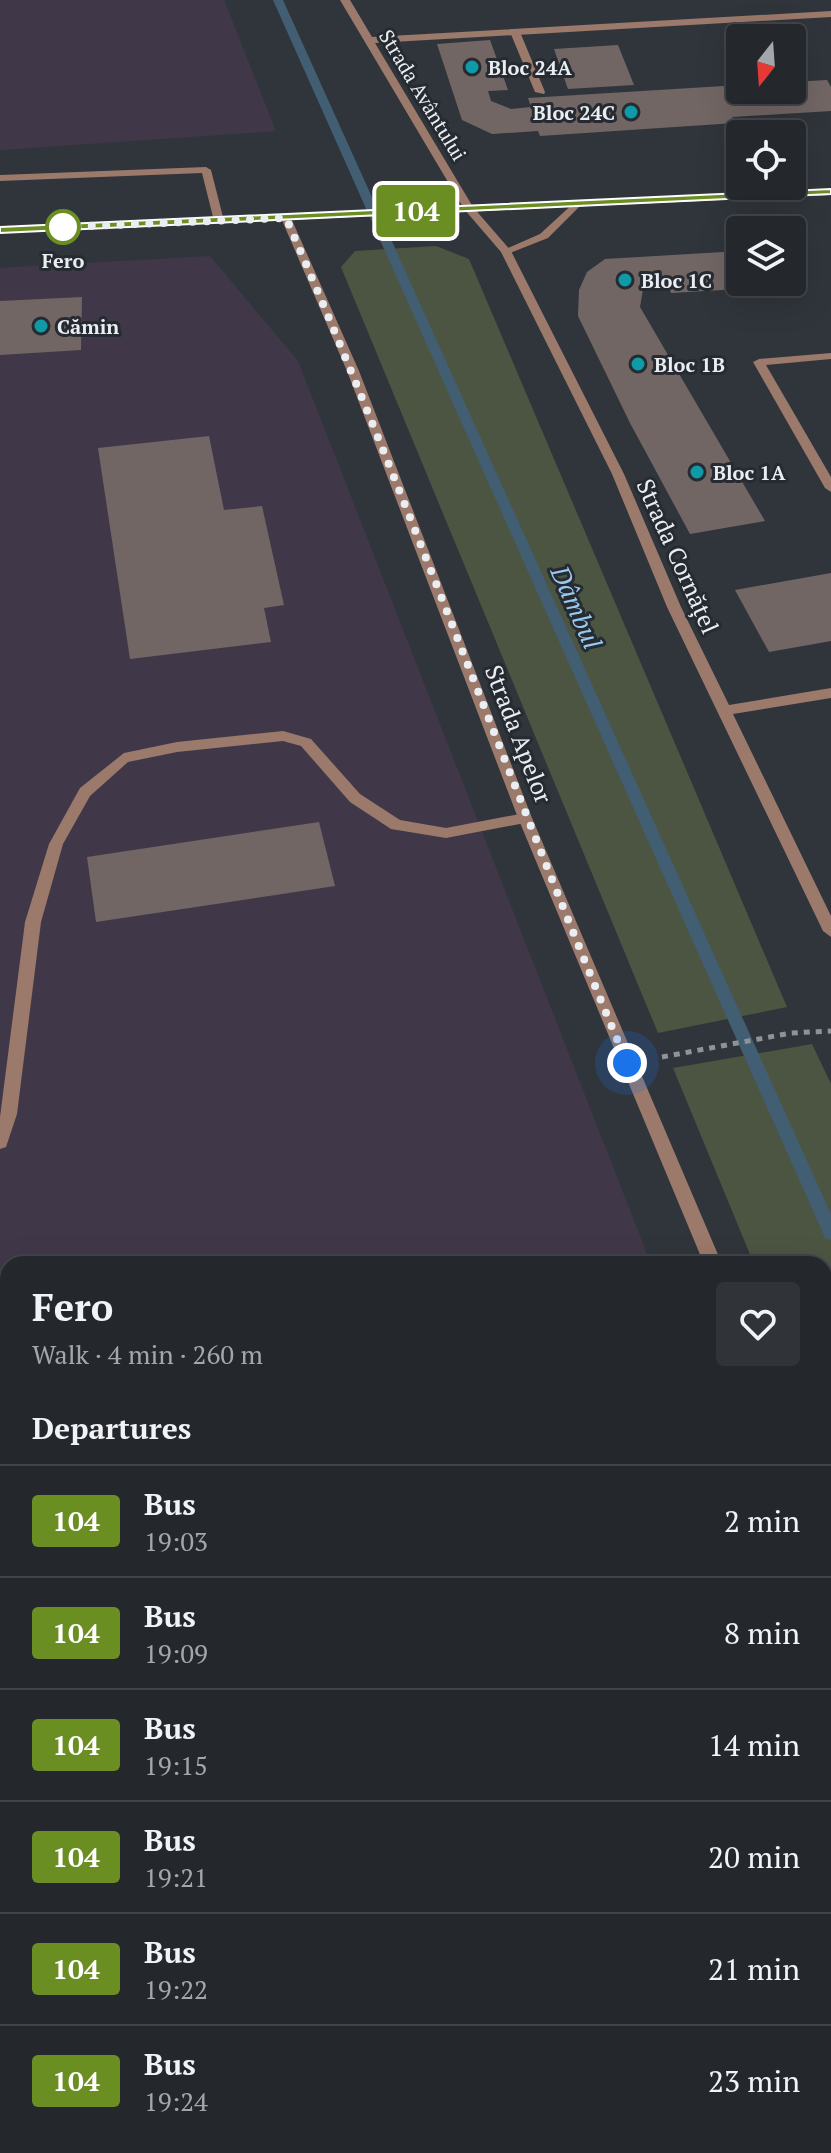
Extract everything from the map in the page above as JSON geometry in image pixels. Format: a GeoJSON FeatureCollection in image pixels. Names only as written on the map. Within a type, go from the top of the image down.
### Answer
{"type":"FeatureCollection","features":[{"type":"Feature","properties":{"kind":"main road"},"geometry":{"type":"LineString","coordinates":[[0,230],[831,192]]}},
{"type":"Feature","properties":{"kind":"street","name":"Strada Avântului"},"geometry":{"type":"LineString","coordinates":[[345,0],[469,209]]}},
{"type":"Feature","properties":{"kind":"street"},"geometry":{"type":"LineString","coordinates":[[370,40],[831,14]]}},
{"type":"Feature","properties":{"kind":"street"},"geometry":{"type":"LineString","coordinates":[[515,32],[540,92]]}},
{"type":"Feature","properties":{"kind":"street"},"geometry":{"type":"LineString","coordinates":[[0,178],[206,170],[219,221]]}},
{"type":"Feature","properties":{"kind":"street"},"geometry":{"type":"LineString","coordinates":[[506,251],[544,236],[576,204]]}},
{"type":"Feature","properties":{"kind":"street","name":"Strada Cornățel"},"geometry":{"type":"LineString","coordinates":[[469,209],[506,251],[618,474],[674,607],[831,931]]}},
{"type":"Feature","properties":{"kind":"street","name":"Strada Apelor"},"geometry":{"type":"LineString","coordinates":[[286,218],[353,371],[525,818],[710,1256]]}},
{"type":"Feature","properties":{"kind":"street"},"geometry":{"type":"LineString","coordinates":[[831,356],[759,362],[831,488]]}},
{"type":"Feature","properties":{"kind":"street"},"geometry":{"type":"LineString","coordinates":[[724,711],[831,693]]}},
{"type":"Feature","properties":{"kind":"street"},"geometry":{"type":"LineString","coordinates":[[0,1142],[9,1114],[33,922],[56,844],[85,792],[124,758],[177,747],[283,736],[306,742],[355,798],[396,825],[446,833],[525,818]]}},
{"type":"Feature","properties":{"kind":"path"},"geometry":{"type":"LineString","coordinates":[[627,1063],[791,1033],[831,1031]]}},
{"type":"Feature","properties":{"kind":"shaded area"},"geometry":{"type":"Polygon","coordinates":[[[0,0],[224,0],[276,131],[0,150],[0,0]]]}},
{"type":"Feature","properties":{"kind":"shaded area"},"geometry":{"type":"Polygon","coordinates":[[[210,256],[298,361],[648,1256],[0,1256],[0,268],[210,256]]]}},
{"type":"Feature","properties":{"kind":"green space"},"geometry":{"type":"Polygon","coordinates":[[[436,246],[469,259],[787,1007],[658,1033],[341,267],[355,251],[436,246]]]}},
{"type":"Feature","properties":{"kind":"green space"},"geometry":{"type":"Polygon","coordinates":[[[812,1044],[831,1084],[831,1256],[751,1256],[673,1068],[812,1044]]]}},
{"type":"Feature","properties":{"kind":"building"},"geometry":{"type":"Polygon","coordinates":[[[490,40],[508,90],[488,91],[491,101],[511,109],[531,107],[528,98],[726,86],[726,104],[806,104],[806,81],[827,80],[831,87],[831,111],[732,117],[734,120],[726,120],[726,124],[540,136],[538,131],[492,134],[462,120],[437,44],[490,40]]]}},
{"type":"Feature","properties":{"kind":"building"},"geometry":{"type":"Polygon","coordinates":[[[618,45],[634,85],[568,89],[554,49],[618,45]]]}},
{"type":"Feature","properties":{"kind":"building"},"geometry":{"type":"Polygon","coordinates":[[[726,252],[726,290],[671,293],[669,287],[643,289],[640,307],[765,521],[690,534],[630,423],[578,316],[579,290],[587,272],[605,259],[726,252]]]}},
{"type":"Feature","properties":{"kind":"building","name":"Cămin"},"geometry":{"type":"Polygon","coordinates":[[[82,297],[81,350],[0,355],[0,301],[82,297]]]}},
{"type":"Feature","properties":{"kind":"building"},"geometry":{"type":"Polygon","coordinates":[[[209,436],[224,510],[262,506],[284,605],[264,608],[271,642],[130,659],[98,448],[209,436]]]}},
{"type":"Feature","properties":{"kind":"building"},"geometry":{"type":"Polygon","coordinates":[[[831,573],[831,641],[769,652],[735,590],[831,573]]]}},
{"type":"Feature","properties":{"kind":"building"},"geometry":{"type":"Polygon","coordinates":[[[319,822],[335,886],[96,922],[87,857],[319,822]]]}},
{"type":"Feature","properties":{"kind":"waterway","name":"Dâmbul"},"geometry":{"type":"LineString","coordinates":[[278,0],[831,1233]]}},
{"type":"Feature","properties":{"kind":"bus line","name":"104"},"geometry":{"type":"LineString","coordinates":[[0,230],[831,192]]}},
{"type":"Feature","properties":{"kind":"place","name":"Bloc 24A"},"geometry":{"type":"Point","coordinates":[472,67]}},
{"type":"Feature","properties":{"kind":"place","name":"Bloc 24C"},"geometry":{"type":"Point","coordinates":[631,112]}},
{"type":"Feature","properties":{"kind":"place","name":"Fero"},"geometry":{"type":"Point","coordinates":[63,227]}},
{"type":"Feature","properties":{"kind":"place","name":"Bloc 1C"},"geometry":{"type":"Point","coordinates":[625,280]}},
{"type":"Feature","properties":{"kind":"place","name":"Cămin"},"geometry":{"type":"Point","coordinates":[41,326]}},
{"type":"Feature","properties":{"kind":"place","name":"Bloc 1B"},"geometry":{"type":"Point","coordinates":[638,364]}},
{"type":"Feature","properties":{"kind":"place","name":"Bloc 1A"},"geometry":{"type":"Point","coordinates":[697,472]}},
{"type":"Feature","properties":{"kind":"route"},"geometry":{"type":"LineString","coordinates":[[63,227],[286,218],[353,371],[525,818],[627,1063]]}}]}
